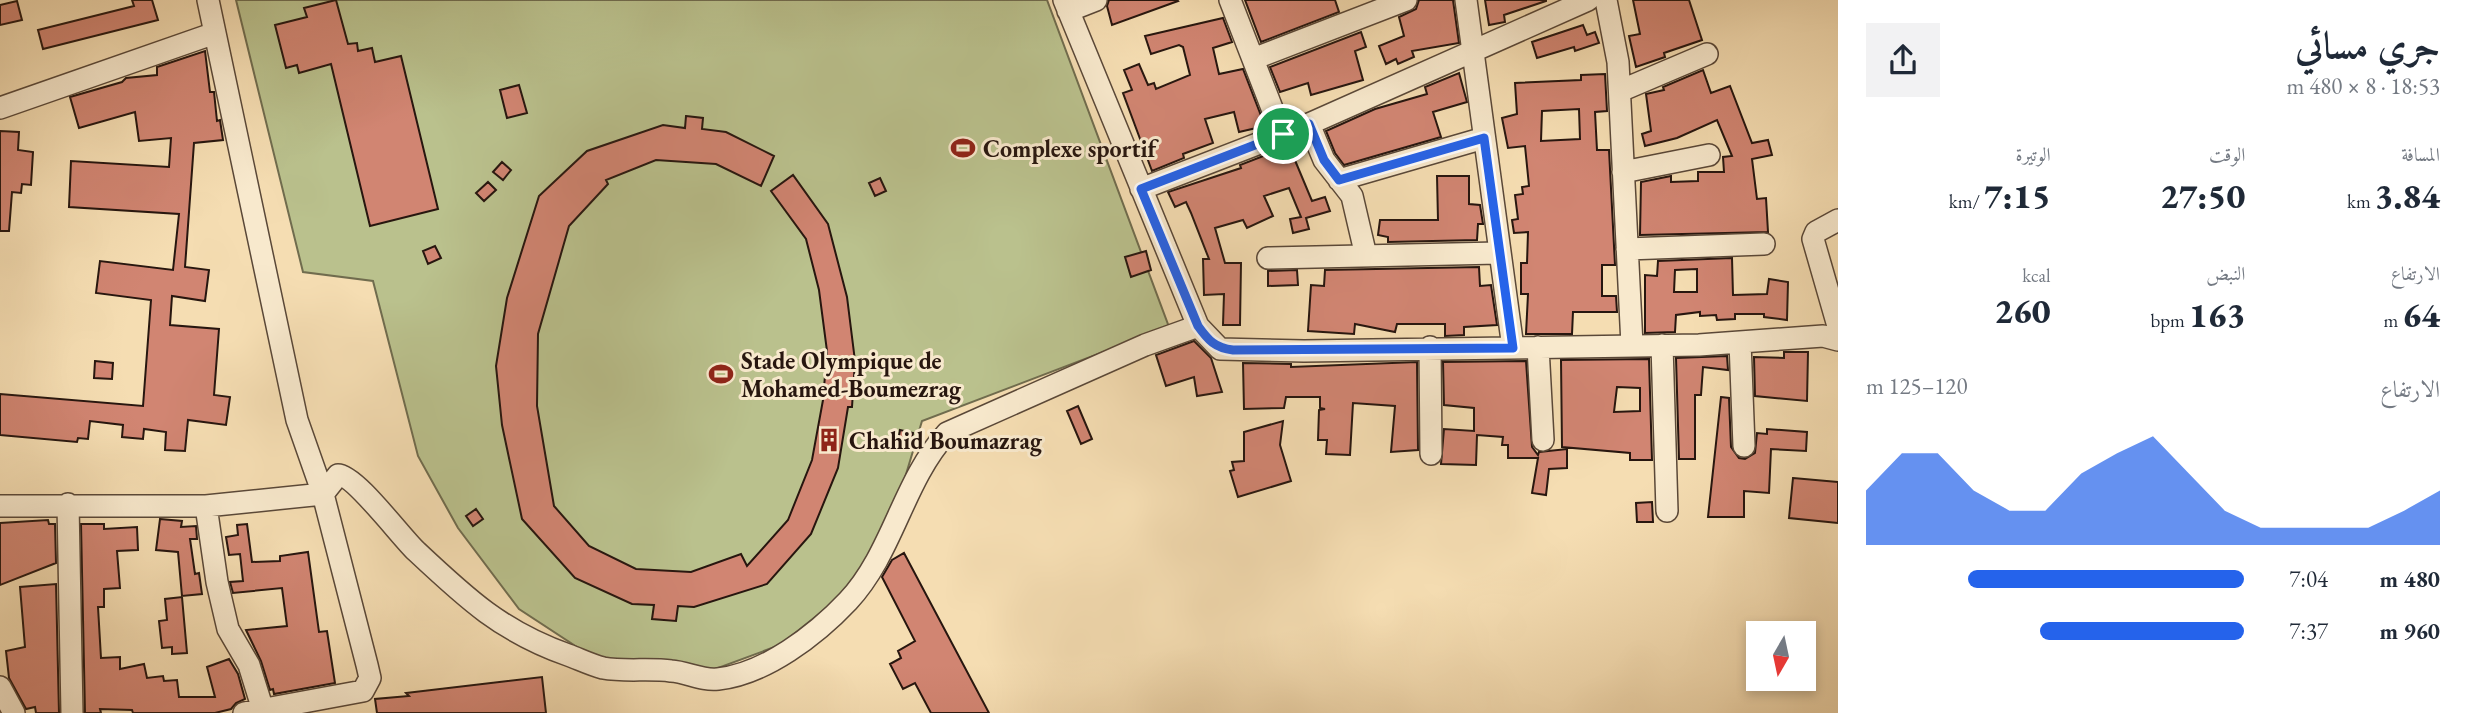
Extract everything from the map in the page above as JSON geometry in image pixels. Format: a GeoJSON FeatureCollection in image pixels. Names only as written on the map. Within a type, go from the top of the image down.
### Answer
{"type":"FeatureCollection","features":[{"type":"Feature","properties":{"kind":"street"},"geometry":{"type":"LineString","coordinates":[[206,506],[217,582],[228,629],[249,665],[253,711],[291,709],[363,691],[370,678],[323,494],[297,419],[208,0]]}},
{"type":"Feature","properties":{"kind":"street"},"geometry":{"type":"LineString","coordinates":[[1097,0],[1066,5],[1198,326],[1213,345],[1233,350],[1513,348],[1662,345],[1823,337],[1838,340]]}},
{"type":"Feature","properties":{"kind":"street"},"geometry":{"type":"LineString","coordinates":[[1230,0],[1283,134]]}},
{"type":"Feature","properties":{"kind":"street"},"geometry":{"type":"LineString","coordinates":[[1253,59],[1406,0]]}},
{"type":"Feature","properties":{"kind":"street"},"geometry":{"type":"LineString","coordinates":[[1466,0],[1498,253],[1513,348]]}},
{"type":"Feature","properties":{"kind":"street"},"geometry":{"type":"LineString","coordinates":[[1141,189],[1309,124],[1588,0]]}},
{"type":"Feature","properties":{"kind":"street"},"geometry":{"type":"LineString","coordinates":[[1606,0],[1616,40],[1620,91],[1632,345]]}},
{"type":"Feature","properties":{"kind":"street"},"geometry":{"type":"LineString","coordinates":[[0,108],[215,33]]}},
{"type":"Feature","properties":{"kind":"street"},"geometry":{"type":"LineString","coordinates":[[1620,91],[1707,54]]}},
{"type":"Feature","properties":{"kind":"street"},"geometry":{"type":"LineString","coordinates":[[1309,124],[1324,160],[1356,208],[1366,256]]}},
{"type":"Feature","properties":{"kind":"street"},"geometry":{"type":"LineString","coordinates":[[1339,180],[1484,138]]}},
{"type":"Feature","properties":{"kind":"street"},"geometry":{"type":"LineString","coordinates":[[1623,172],[1709,155]]}},
{"type":"Feature","properties":{"kind":"street"},"geometry":{"type":"LineString","coordinates":[[1838,220],[1816,232],[1814,239],[1838,326]]}},
{"type":"Feature","properties":{"kind":"street"},"geometry":{"type":"LineString","coordinates":[[1627,249],[1764,244]]}},
{"type":"Feature","properties":{"kind":"street"},"geometry":{"type":"LineString","coordinates":[[1268,258],[1498,253]]}},
{"type":"Feature","properties":{"kind":"street"},"geometry":{"type":"LineString","coordinates":[[0,506],[206,506],[323,494],[338,475],[346,476],[399,535],[456,589],[520,636],[601,667],[671,670],[716,680],[738,675],[774,659],[812,632],[848,601],[870,573],[936,444],[947,433],[1145,345],[1198,326]]}},
{"type":"Feature","properties":{"kind":"street"},"geometry":{"type":"LineString","coordinates":[[1740,342],[1744,446]]}},
{"type":"Feature","properties":{"kind":"street"},"geometry":{"type":"LineString","coordinates":[[1662,345],[1667,511]]}},
{"type":"Feature","properties":{"kind":"street"},"geometry":{"type":"LineString","coordinates":[[1430,347],[1432,454]]}},
{"type":"Feature","properties":{"kind":"street"},"geometry":{"type":"LineString","coordinates":[[1538,347],[1543,440]]}},
{"type":"Feature","properties":{"kind":"street"},"geometry":{"type":"LineString","coordinates":[[68,504],[72,713]]}},
{"type":"Feature","properties":{"kind":"street"},"geometry":{"type":"LineString","coordinates":[[0,687],[14,713]]}},
{"type":"Feature","properties":{"kind":"green space","name":"Stade Olympique de Mohamed-Boumezrag"},"geometry":{"type":"Polygon","coordinates":[[[236,0],[1047,0],[1169,327],[922,421],[898,501],[849,590],[780,645],[710,671],[603,664],[519,609],[458,528],[418,456],[373,281],[303,272],[236,0]]]}},
{"type":"Feature","properties":{"kind":"building"},"geometry":{"type":"Polygon","coordinates":[[[132,0],[152,0],[158,20],[43,49],[38,30],[134,6],[132,0]]]}},
{"type":"Feature","properties":{"kind":"building"},"geometry":{"type":"Polygon","coordinates":[[[336,0],[348,44],[357,43],[358,51],[372,48],[375,62],[401,56],[438,209],[370,226],[331,64],[299,73],[297,65],[286,68],[275,25],[307,17],[304,8],[336,0]]]}},
{"type":"Feature","properties":{"kind":"building"},"geometry":{"type":"Polygon","coordinates":[[[1109,0],[1178,1],[1112,25],[1107,6],[1109,0]]]}},
{"type":"Feature","properties":{"kind":"building"},"geometry":{"type":"Polygon","coordinates":[[[1245,0],[1335,0],[1339,12],[1261,42],[1245,0]]]}},
{"type":"Feature","properties":{"kind":"building"},"geometry":{"type":"Polygon","coordinates":[[[1419,0],[1453,0],[1459,43],[1412,51],[1414,57],[1398,64],[1396,59],[1386,64],[1379,46],[1404,36],[1399,17],[1416,9],[1419,0]]]}},
{"type":"Feature","properties":{"kind":"building"},"geometry":{"type":"Polygon","coordinates":[[[1485,0],[1546,1],[1504,15],[1505,22],[1489,25],[1485,0]]]}},
{"type":"Feature","properties":{"kind":"building"},"geometry":{"type":"Polygon","coordinates":[[[1633,0],[1689,0],[1702,40],[1664,53],[1665,57],[1636,67],[1629,36],[1640,34],[1633,0]]]}},
{"type":"Feature","properties":{"kind":"building"},"geometry":{"type":"Polygon","coordinates":[[[17,1],[22,20],[0,25],[0,5],[17,1]]]}},
{"type":"Feature","properties":{"kind":"building"},"geometry":{"type":"Polygon","coordinates":[[[1223,18],[1232,42],[1213,48],[1219,74],[1243,69],[1265,126],[1239,132],[1234,112],[1205,119],[1213,143],[1183,154],[1184,158],[1152,171],[1123,93],[1132,90],[1124,70],[1139,64],[1148,85],[1154,83],[1156,89],[1190,75],[1183,47],[1179,45],[1151,54],[1145,36],[1223,18]]]}},
{"type":"Feature","properties":{"kind":"building"},"geometry":{"type":"Polygon","coordinates":[[[1583,25],[1587,35],[1595,32],[1599,43],[1575,51],[1574,47],[1537,58],[1532,42],[1583,25]]]}},
{"type":"Feature","properties":{"kind":"building"},"geometry":{"type":"Polygon","coordinates":[[[1361,32],[1366,47],[1355,51],[1363,80],[1311,95],[1308,83],[1280,92],[1270,67],[1361,32]]]}},
{"type":"Feature","properties":{"kind":"building"},"geometry":{"type":"Polygon","coordinates":[[[205,51],[210,92],[214,92],[217,121],[220,120],[223,140],[194,143],[185,267],[209,270],[205,301],[172,296],[170,325],[219,329],[214,395],[230,397],[226,425],[188,420],[185,451],[165,450],[166,432],[144,429],[143,439],[122,437],[123,425],[90,421],[88,439],[78,438],[77,442],[0,435],[0,394],[143,406],[151,300],[96,293],[100,261],[173,270],[179,214],[69,207],[71,161],[169,167],[171,138],[139,141],[135,112],[79,128],[70,97],[122,82],[126,78],[157,75],[157,67],[205,51]]]}},
{"type":"Feature","properties":{"kind":"building"},"geometry":{"type":"Polygon","coordinates":[[[1703,70],[1711,93],[1730,86],[1752,143],[1768,140],[1772,155],[1752,159],[1757,199],[1766,198],[1768,232],[1640,235],[1641,182],[1671,176],[1671,182],[1698,181],[1698,172],[1724,172],[1723,157],[1732,156],[1717,120],[1677,138],[1645,146],[1642,134],[1651,131],[1646,94],[1664,90],[1663,87],[1703,70]]]}},
{"type":"Feature","properties":{"kind":"building"},"geometry":{"type":"Polygon","coordinates":[[[1459,73],[1467,102],[1433,112],[1441,137],[1344,165],[1335,153],[1326,131],[1375,109],[1427,94],[1425,87],[1459,73]]]}},
{"type":"Feature","properties":{"kind":"building"},"geometry":{"type":"Polygon","coordinates":[[[1605,74],[1607,111],[1595,112],[1597,150],[1609,150],[1615,265],[1602,265],[1602,296],[1616,296],[1617,312],[1573,312],[1572,334],[1526,334],[1528,294],[1521,294],[1521,263],[1527,263],[1528,232],[1514,233],[1512,220],[1518,219],[1515,195],[1523,194],[1522,187],[1529,186],[1525,146],[1508,148],[1502,118],[1517,114],[1515,83],[1581,80],[1581,75],[1605,74]],[[1579,109],[1542,111],[1541,141],[1580,139],[1579,109]]]}},
{"type":"Feature","properties":{"kind":"building"},"geometry":{"type":"Polygon","coordinates":[[[519,85],[527,113],[507,118],[500,90],[519,85]]]}},
{"type":"Feature","properties":{"kind":"building"},"geometry":{"type":"Polygon","coordinates":[[[686,116],[703,118],[702,129],[726,132],[774,156],[761,186],[716,164],[656,160],[606,180],[608,184],[569,226],[538,334],[537,406],[554,506],[589,546],[636,569],[691,572],[741,554],[747,566],[788,520],[812,460],[823,400],[827,351],[819,290],[806,239],[771,191],[793,175],[828,224],[847,297],[855,361],[852,407],[848,407],[838,468],[811,534],[767,584],[694,607],[678,606],[676,621],[652,619],[654,605],[632,604],[575,578],[522,519],[502,425],[496,366],[507,298],[539,196],[587,151],[663,125],[685,128],[686,116]]]}},
{"type":"Feature","properties":{"kind":"building"},"geometry":{"type":"Polygon","coordinates":[[[0,131],[19,132],[18,150],[33,152],[31,185],[22,184],[21,193],[12,192],[9,231],[0,231],[0,131]]]}},
{"type":"Feature","properties":{"kind":"building"},"geometry":{"type":"Polygon","coordinates":[[[1289,146],[1312,201],[1325,197],[1330,211],[1306,218],[1309,229],[1293,233],[1290,219],[1301,217],[1289,188],[1264,196],[1273,216],[1247,228],[1243,220],[1215,228],[1225,263],[1241,263],[1240,325],[1223,325],[1224,294],[1204,295],[1203,259],[1209,259],[1191,213],[1186,202],[1175,207],[1168,192],[1241,168],[1240,165],[1289,146]]]}},
{"type":"Feature","properties":{"kind":"building"},"geometry":{"type":"Polygon","coordinates":[[[502,162],[511,170],[503,180],[493,172],[502,162]]]}},
{"type":"Feature","properties":{"kind":"building"},"geometry":{"type":"Polygon","coordinates":[[[1437,176],[1469,176],[1469,204],[1480,205],[1483,224],[1478,224],[1477,240],[1388,242],[1388,237],[1378,235],[1380,220],[1438,220],[1437,176]]]}},
{"type":"Feature","properties":{"kind":"building"},"geometry":{"type":"Polygon","coordinates":[[[880,178],[886,191],[875,196],[869,183],[880,178]]]}},
{"type":"Feature","properties":{"kind":"building"},"geometry":{"type":"Polygon","coordinates":[[[488,182],[496,190],[484,201],[476,193],[488,182]]]}},
{"type":"Feature","properties":{"kind":"building"},"geometry":{"type":"Polygon","coordinates":[[[435,246],[441,258],[428,264],[423,251],[435,246]]]}},
{"type":"Feature","properties":{"kind":"building"},"geometry":{"type":"Polygon","coordinates":[[[1146,251],[1151,270],[1131,277],[1125,257],[1146,251]]]}},
{"type":"Feature","properties":{"kind":"building"},"geometry":{"type":"Polygon","coordinates":[[[1732,258],[1733,295],[1767,294],[1769,279],[1788,282],[1787,320],[1764,317],[1764,314],[1735,314],[1735,319],[1717,320],[1716,315],[1700,316],[1700,312],[1676,315],[1675,332],[1645,333],[1645,275],[1657,276],[1658,261],[1732,258]],[[1697,269],[1675,270],[1674,292],[1697,292],[1697,269]]]}},
{"type":"Feature","properties":{"kind":"building"},"geometry":{"type":"Polygon","coordinates":[[[1479,267],[1480,286],[1491,285],[1497,325],[1464,327],[1464,335],[1445,336],[1445,324],[1397,324],[1395,332],[1355,324],[1354,334],[1308,331],[1311,285],[1324,286],[1325,270],[1479,267]]]}},
{"type":"Feature","properties":{"kind":"building"},"geometry":{"type":"Polygon","coordinates":[[[1297,270],[1298,285],[1268,286],[1268,271],[1297,270]]]}},
{"type":"Feature","properties":{"kind":"building"},"geometry":{"type":"Polygon","coordinates":[[[1194,341],[1211,358],[1222,392],[1197,396],[1194,377],[1166,386],[1156,355],[1194,341]]]}},
{"type":"Feature","properties":{"kind":"building"},"geometry":{"type":"Polygon","coordinates":[[[1784,352],[1808,352],[1807,401],[1755,396],[1754,357],[1784,358],[1784,352]]]}},
{"type":"Feature","properties":{"kind":"building"},"geometry":{"type":"Polygon","coordinates":[[[1727,356],[1728,370],[1703,367],[1701,395],[1695,395],[1695,459],[1679,459],[1676,358],[1727,356]]]}},
{"type":"Feature","properties":{"kind":"building"},"geometry":{"type":"Polygon","coordinates":[[[1649,359],[1652,460],[1630,460],[1630,453],[1562,447],[1561,360],[1649,359]],[[1617,387],[1614,412],[1640,411],[1640,388],[1617,387]]]}},
{"type":"Feature","properties":{"kind":"building"},"geometry":{"type":"Polygon","coordinates":[[[95,361],[113,363],[112,379],[94,378],[95,361]]]}},
{"type":"Feature","properties":{"kind":"building"},"geometry":{"type":"Polygon","coordinates":[[[1526,361],[1532,447],[1538,455],[1539,452],[1567,449],[1567,468],[1549,469],[1546,495],[1532,493],[1538,458],[1508,458],[1508,445],[1502,445],[1503,437],[1477,435],[1476,465],[1441,464],[1444,429],[1474,431],[1474,408],[1444,405],[1443,362],[1526,361]]]}},
{"type":"Feature","properties":{"kind":"building"},"geometry":{"type":"Polygon","coordinates":[[[1417,362],[1418,450],[1391,452],[1395,406],[1353,403],[1350,455],[1326,454],[1327,440],[1318,440],[1319,410],[1325,409],[1320,408],[1320,397],[1286,397],[1284,408],[1244,409],[1243,363],[1291,364],[1291,367],[1417,362]]]}},
{"type":"Feature","properties":{"kind":"building"},"geometry":{"type":"Polygon","coordinates":[[[1721,397],[1729,398],[1731,447],[1739,458],[1745,459],[1755,453],[1757,433],[1767,434],[1767,429],[1807,432],[1806,451],[1771,449],[1769,493],[1744,491],[1744,517],[1708,517],[1721,397]]]}},
{"type":"Feature","properties":{"kind":"building"},"geometry":{"type":"Polygon","coordinates":[[[1078,406],[1092,439],[1081,444],[1067,411],[1078,406]]]}},
{"type":"Feature","properties":{"kind":"building"},"geometry":{"type":"Polygon","coordinates":[[[1283,421],[1280,445],[1291,481],[1238,497],[1230,471],[1234,470],[1232,462],[1244,461],[1244,432],[1283,421]]]}},
{"type":"Feature","properties":{"kind":"building"},"geometry":{"type":"Polygon","coordinates":[[[900,430],[913,433],[910,450],[897,447],[900,430]]]}},
{"type":"Feature","properties":{"kind":"building"},"geometry":{"type":"Polygon","coordinates":[[[1793,478],[1838,482],[1838,523],[1789,518],[1793,478]]]}},
{"type":"Feature","properties":{"kind":"building"},"geometry":{"type":"Polygon","coordinates":[[[1652,502],[1653,522],[1637,522],[1636,503],[1652,502]]]}},
{"type":"Feature","properties":{"kind":"building"},"geometry":{"type":"Polygon","coordinates":[[[476,509],[483,519],[473,526],[466,516],[476,509]]]}},
{"type":"Feature","properties":{"kind":"building"},"geometry":{"type":"Polygon","coordinates":[[[160,519],[182,521],[181,527],[196,526],[197,539],[190,539],[195,574],[199,573],[202,594],[182,596],[178,552],[156,550],[160,519]]]}},
{"type":"Feature","properties":{"kind":"building"},"geometry":{"type":"Polygon","coordinates":[[[48,520],[49,524],[55,524],[56,563],[0,585],[0,523],[48,520]]]}},
{"type":"Feature","properties":{"kind":"building"},"geometry":{"type":"Polygon","coordinates":[[[81,524],[104,524],[104,529],[137,527],[138,550],[117,551],[120,588],[104,589],[104,607],[98,607],[101,658],[120,657],[120,669],[144,664],[147,678],[163,676],[164,681],[177,680],[179,697],[215,697],[207,667],[229,659],[238,674],[245,699],[231,709],[215,713],[133,713],[132,710],[100,709],[101,713],[85,713],[81,524]]]}},
{"type":"Feature","properties":{"kind":"building"},"geometry":{"type":"Polygon","coordinates":[[[247,524],[252,562],[280,561],[280,556],[308,552],[319,632],[327,631],[335,683],[274,694],[273,689],[270,690],[261,661],[246,630],[287,626],[282,588],[233,593],[230,582],[243,581],[240,554],[229,555],[226,537],[238,535],[237,525],[247,524]]]}},
{"type":"Feature","properties":{"kind":"building"},"geometry":{"type":"Polygon","coordinates":[[[904,553],[989,713],[931,713],[915,683],[903,689],[890,664],[901,658],[898,651],[915,641],[882,577],[892,560],[904,553]]]}},
{"type":"Feature","properties":{"kind":"building"},"geometry":{"type":"Polygon","coordinates":[[[56,584],[59,713],[36,713],[35,707],[26,709],[9,678],[6,651],[25,647],[20,587],[56,584]]]}},
{"type":"Feature","properties":{"kind":"building"},"geometry":{"type":"Polygon","coordinates":[[[182,597],[187,653],[172,654],[172,647],[162,648],[159,621],[167,620],[165,599],[182,597]]]}},
{"type":"Feature","properties":{"kind":"building"},"geometry":{"type":"Polygon","coordinates":[[[542,677],[546,713],[377,713],[375,699],[542,677]]]}},
{"type":"Feature","properties":{"kind":"place","name":"Complexe sportif"},"geometry":{"type":"Point","coordinates":[963,148]}},
{"type":"Feature","properties":{"kind":"place","name":"Stade Olympique de Mohamed-Boumezrag"},"geometry":{"type":"Point","coordinates":[721,374]}},
{"type":"Feature","properties":{"kind":"place","name":"Chahid Boumazrag"},"geometry":{"type":"Point","coordinates":[829,440]}},
{"type":"Feature","properties":{"kind":"route"},"geometry":{"type":"LineString","coordinates":[[1309,124],[1324,160],[1339,180],[1484,138],[1513,348],[1448,346],[1304,351],[1233,350],[1220,349],[1213,345],[1198,326],[1141,189],[1283,134],[1309,124]]}}]}
